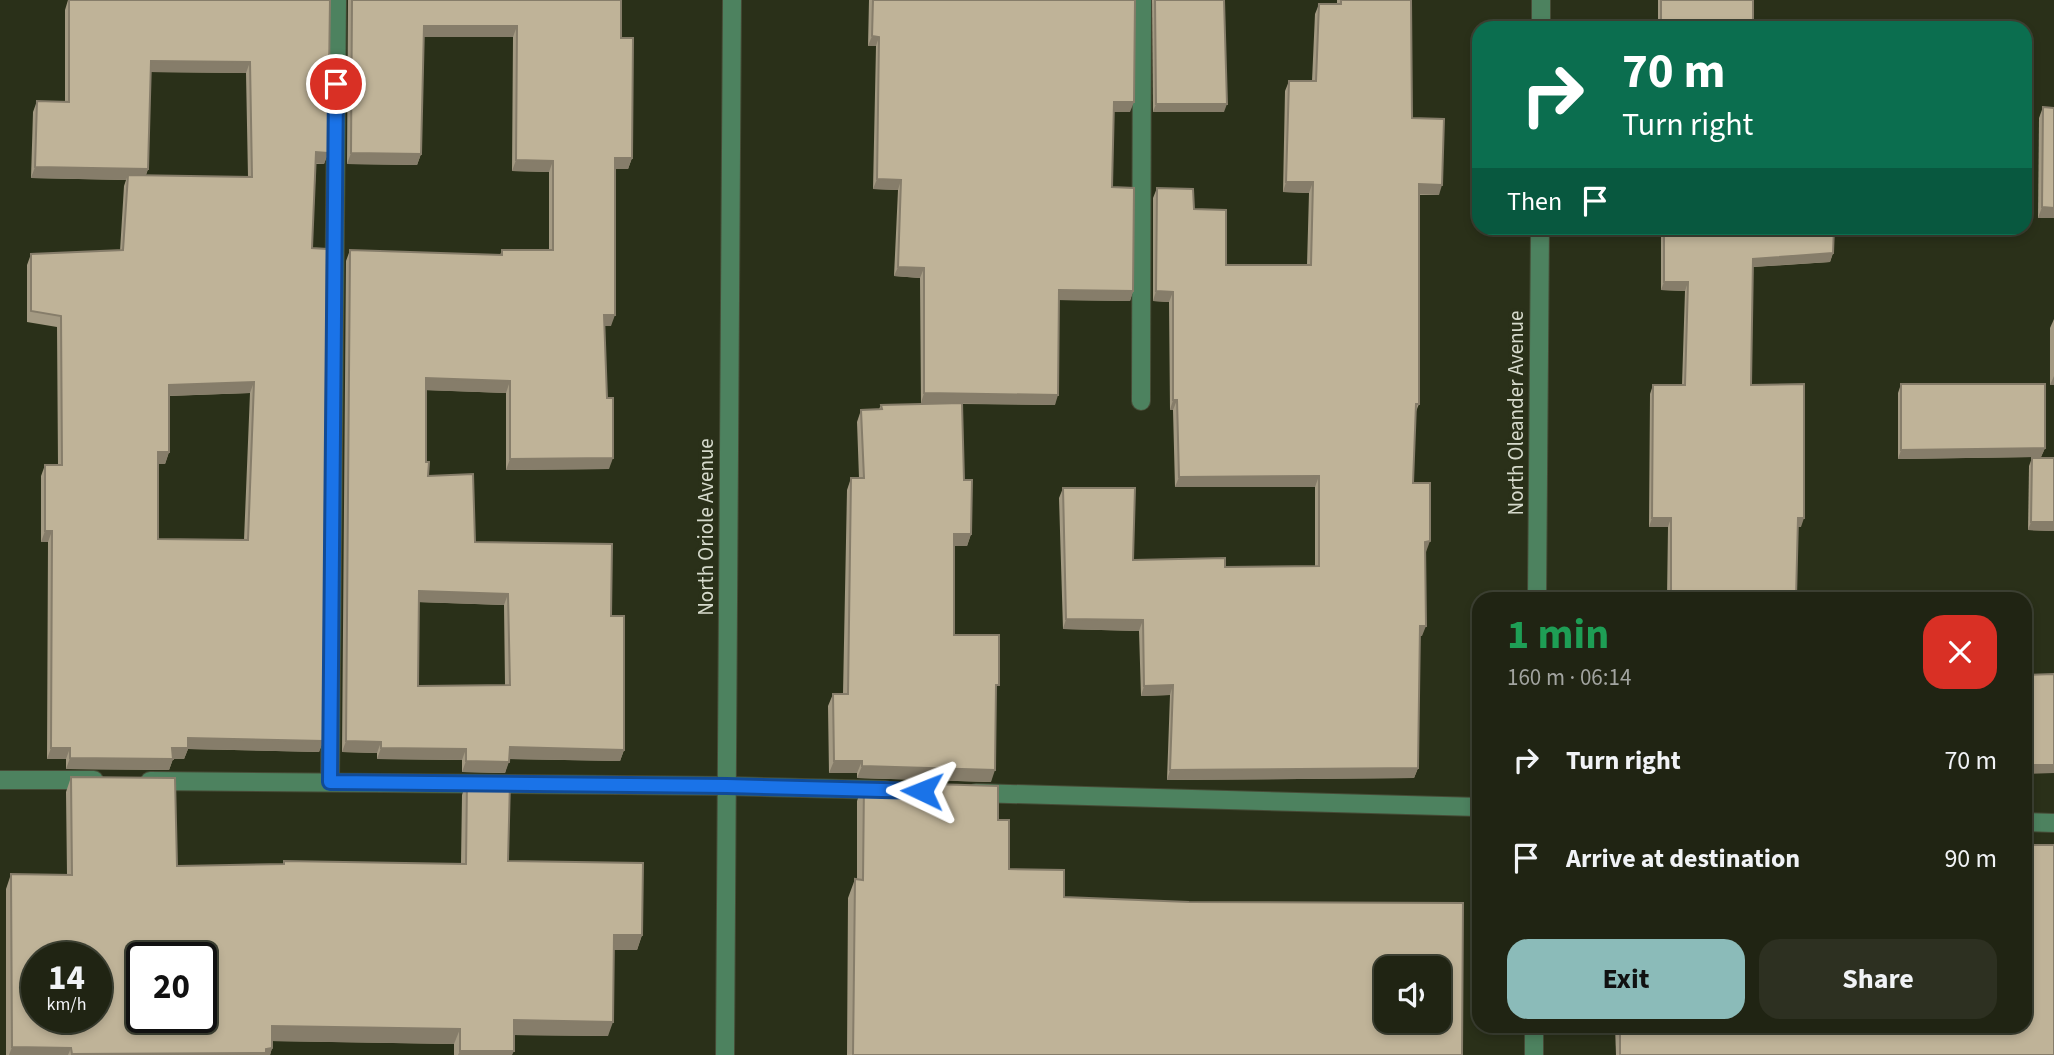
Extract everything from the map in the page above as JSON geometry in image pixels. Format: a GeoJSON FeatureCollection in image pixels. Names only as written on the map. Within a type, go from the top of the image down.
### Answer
{"type":"FeatureCollection","features":[{"type":"Feature","properties":{"kind":"street"},"geometry":{"type":"LineString","coordinates":[[330,782],[337,0]]}},
{"type":"Feature","properties":{"kind":"street","name":"North Oriole Avenue"},"geometry":{"type":"LineString","coordinates":[[725,1055],[732,0]]}},
{"type":"Feature","properties":{"kind":"street"},"geometry":{"type":"LineString","coordinates":[[1141,401],[1142,0]]}},
{"type":"Feature","properties":{"kind":"street"},"geometry":{"type":"LineString","coordinates":[[1541,0],[1541,21]]}},
{"type":"Feature","properties":{"kind":"street","name":"North Oleander Avenue"},"geometry":{"type":"LineString","coordinates":[[1537,592],[1540,235]]}},
{"type":"Feature","properties":{"kind":"street"},"geometry":{"type":"LineString","coordinates":[[0,780],[110,780]]}},
{"type":"Feature","properties":{"kind":"street"},"geometry":{"type":"LineString","coordinates":[[137,781],[727,786],[908,791]]}},
{"type":"Feature","properties":{"kind":"street"},"geometry":{"type":"LineString","coordinates":[[963,792],[1472,807]]}},
{"type":"Feature","properties":{"kind":"street"},"geometry":{"type":"LineString","coordinates":[[2032,822],[2054,823]]}},
{"type":"Feature","properties":{"kind":"street"},"geometry":{"type":"LineString","coordinates":[[1534,1033],[1534,1055]]}},
{"type":"Feature","properties":{"kind":"building"},"geometry":{"type":"Polygon","coordinates":[[[69,0],[330,0],[328,153],[316,152],[312,248],[327,249],[323,741],[188,738],[188,748],[172,748],[173,759],[70,758],[70,748],[51,748],[52,531],[45,531],[45,465],[62,465],[61,316],[31,311],[31,254],[123,250],[128,175],[252,177],[250,62],[151,61],[148,169],[35,167],[37,101],[69,102],[69,0]],[[254,382],[169,385],[169,452],[158,452],[158,539],[248,540],[254,382]]]}},
{"type":"Feature","properties":{"kind":"building"},"geometry":{"type":"Polygon","coordinates":[[[352,0],[621,0],[621,38],[633,38],[632,158],[615,158],[615,315],[604,315],[607,398],[613,398],[613,458],[510,459],[510,381],[426,378],[426,462],[429,462],[428,476],[473,474],[475,542],[612,544],[611,616],[624,616],[624,750],[510,747],[509,762],[466,761],[466,749],[381,748],[381,742],[346,741],[350,250],[502,255],[502,250],[553,250],[553,161],[516,160],[517,26],[424,26],[421,154],[351,153],[352,0]],[[419,591],[418,686],[510,685],[508,594],[419,591]]]}},
{"type":"Feature","properties":{"kind":"building"},"geometry":{"type":"Polygon","coordinates":[[[873,0],[1135,0],[1134,102],[1114,102],[1112,187],[1134,188],[1133,291],[1059,290],[1058,395],[924,393],[924,268],[898,267],[901,180],[877,179],[879,37],[872,36],[873,0]]]}},
{"type":"Feature","properties":{"kind":"building"},"geometry":{"type":"Polygon","coordinates":[[[1155,0],[1224,0],[1227,104],[1156,104],[1155,0]]]}},
{"type":"Feature","properties":{"kind":"building"},"geometry":{"type":"Polygon","coordinates":[[[1341,0],[1411,0],[1412,118],[1444,119],[1442,185],[1419,184],[1419,404],[1416,404],[1413,483],[1430,483],[1430,541],[1425,542],[1426,626],[1420,626],[1418,768],[1170,770],[1173,685],[1144,686],[1143,620],[1066,619],[1063,488],[1135,488],[1133,560],[1225,558],[1225,567],[1319,566],[1319,476],[1179,477],[1177,400],[1173,400],[1173,292],[1156,291],[1157,188],[1193,189],[1194,209],[1226,210],[1226,265],[1311,265],[1313,182],[1286,182],[1289,81],[1316,81],[1319,4],[1341,4],[1341,0]]]}},
{"type":"Feature","properties":{"kind":"building"},"geometry":{"type":"Polygon","coordinates":[[[1661,0],[1753,0],[1753,21],[1661,21],[1661,0]]]}},
{"type":"Feature","properties":{"kind":"building"},"geometry":{"type":"Polygon","coordinates":[[[2043,107],[2054,108],[2054,208],[2042,207],[2043,107]]]}},
{"type":"Feature","properties":{"kind":"building"},"geometry":{"type":"Polygon","coordinates":[[[1664,235],[1834,235],[1833,253],[1753,259],[1751,385],[1804,384],[1804,518],[1798,518],[1796,592],[1671,592],[1671,518],[1652,518],[1653,385],[1685,385],[1688,282],[1664,282],[1664,235]]]}},
{"type":"Feature","properties":{"kind":"building"},"geometry":{"type":"Polygon","coordinates":[[[1901,384],[2045,384],[2045,448],[1901,450],[1901,384]]]}},
{"type":"Feature","properties":{"kind":"building"},"geometry":{"type":"Polygon","coordinates":[[[962,403],[964,480],[972,480],[971,534],[954,534],[954,635],[999,635],[995,770],[862,766],[862,761],[834,761],[833,694],[848,694],[851,478],[864,478],[861,410],[882,409],[881,405],[962,403]]]}},
{"type":"Feature","properties":{"kind":"building"},"geometry":{"type":"Polygon","coordinates":[[[2032,458],[2054,458],[2054,522],[2031,522],[2032,458]]]}},
{"type":"Feature","properties":{"kind":"building"},"geometry":{"type":"Polygon","coordinates":[[[2054,674],[2054,765],[2032,765],[2032,675],[2054,674]]]}},
{"type":"Feature","properties":{"kind":"building"},"geometry":{"type":"Polygon","coordinates":[[[71,777],[175,778],[177,866],[284,864],[284,861],[466,864],[467,780],[510,781],[508,861],[643,863],[642,935],[614,935],[613,1022],[514,1020],[514,1051],[460,1051],[460,1029],[272,1026],[272,1048],[266,1049],[266,1053],[72,1054],[71,1048],[12,1047],[11,874],[72,875],[71,777]]]}},
{"type":"Feature","properties":{"kind":"building"},"geometry":{"type":"Polygon","coordinates":[[[864,782],[998,786],[998,820],[1009,820],[1009,869],[1064,870],[1064,897],[1189,902],[1463,903],[1462,1055],[853,1055],[855,879],[863,880],[864,782]]]}},
{"type":"Feature","properties":{"kind":"building"},"geometry":{"type":"Polygon","coordinates":[[[2032,845],[2054,845],[2054,1055],[1620,1055],[1620,1033],[2032,1033],[2032,845]]]}},
{"type":"Feature","properties":{"kind":"route"},"geometry":{"type":"LineString","coordinates":[[336,84],[330,782],[922,791]]}}]}
